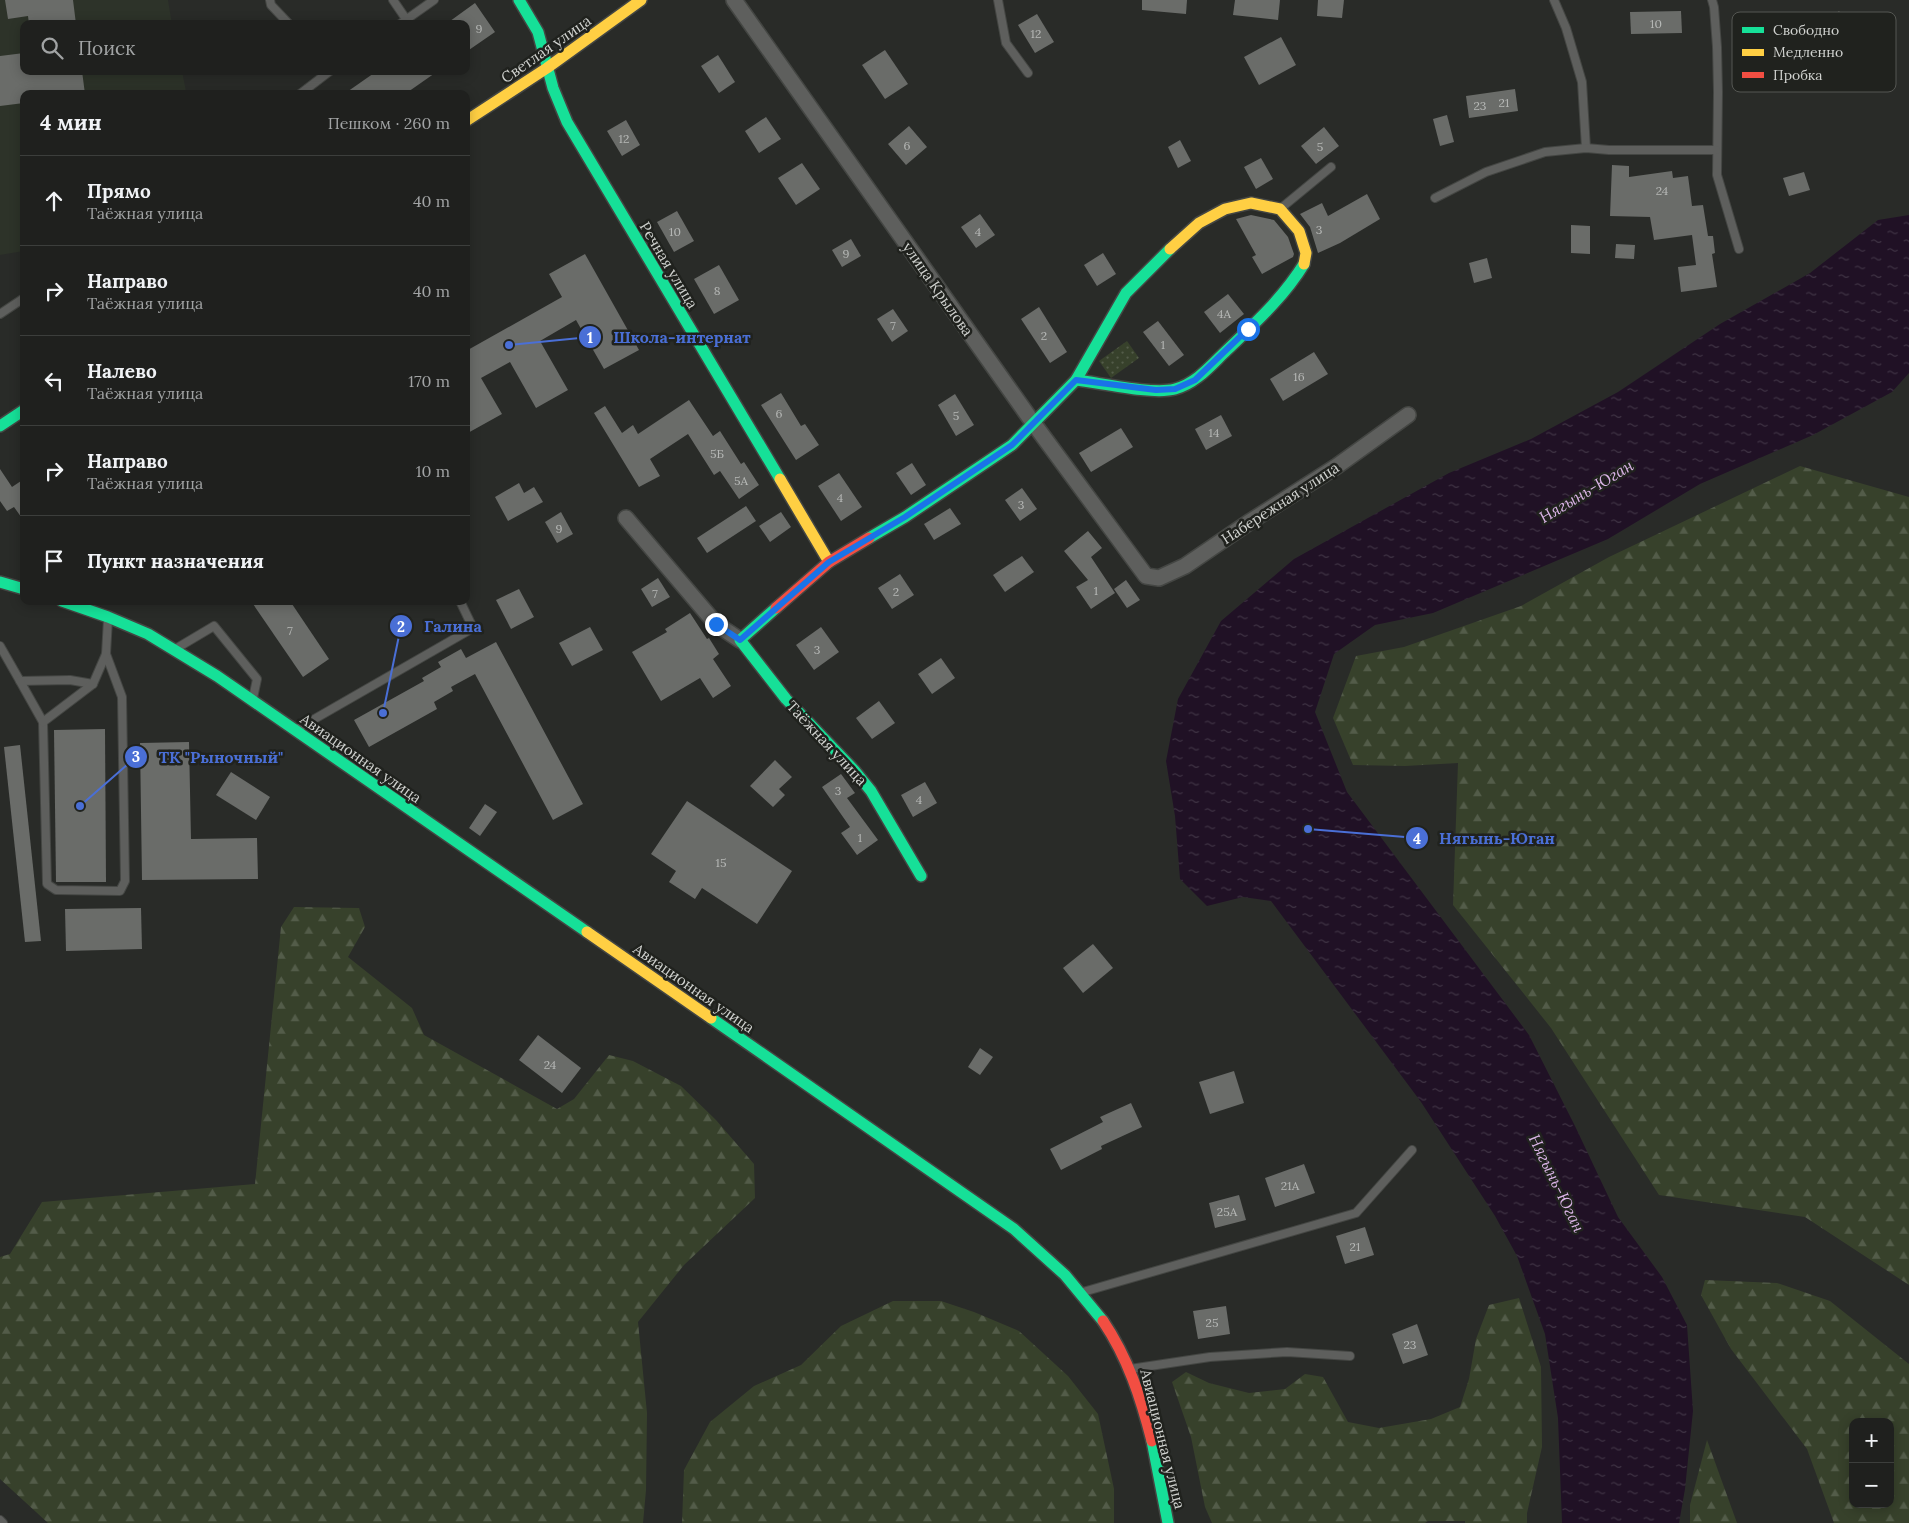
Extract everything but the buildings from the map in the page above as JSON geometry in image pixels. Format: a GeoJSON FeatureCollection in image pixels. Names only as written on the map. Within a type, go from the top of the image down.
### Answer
{"type":"FeatureCollection","features":[{"type":"Feature","properties":{"kind":"street","name":"Речная улица"},"geometry":{"type":"LineString","coordinates":[[519,0],[538,32],[559,106],[567,122],[829,562]]}},
{"type":"Feature","properties":{"kind":"street","name":"Светлая улица"},"geometry":{"type":"LineString","coordinates":[[470,118],[547,68],[641,0]]}},
{"type":"Feature","properties":{"kind":"street","name":"улица Крылова"},"geometry":{"type":"LineString","coordinates":[[734,0],[1034,424],[1146,576]]}},
{"type":"Feature","properties":{"kind":"street"},"geometry":{"type":"LineString","coordinates":[[740,640],[829,562],[930,500],[1012,445],[1076,380],[1126,294],[1160,257],[1199,223],[1225,209],[1251,203],[1280,209],[1298,231],[1306,253],[1304,264],[1292,283],[1271,308],[1195,380],[1175,389],[1156,390],[1076,380]]}},
{"type":"Feature","properties":{"kind":"street"},"geometry":{"type":"LineString","coordinates":[[0,426],[20,413]]}},
{"type":"Feature","properties":{"kind":"street","name":"Набережная улица"},"geometry":{"type":"LineString","coordinates":[[1146,576],[1159,578],[1185,566],[1250,521],[1337,466],[1408,415]]}},
{"type":"Feature","properties":{"kind":"street","name":"Таёжная улица"},"geometry":{"type":"LineString","coordinates":[[626,518],[716,624],[740,640],[786,700],[854,770],[871,791],[921,876]]}},
{"type":"Feature","properties":{"kind":"street"},"geometry":{"type":"LineString","coordinates":[[0,582],[20,588]]}},
{"type":"Feature","properties":{"kind":"street","name":"Авиационная улица"},"geometry":{"type":"LineString","coordinates":[[74,605],[148,634],[253,701],[675,992],[882,1139],[1016,1230],[1046,1256],[1081,1292],[1114,1339],[1130,1368],[1150,1439],[1168,1523]]}},
{"type":"Feature","properties":{"kind":"lane"},"geometry":{"type":"LineString","coordinates":[[270,0],[271,5],[285,20]]}},
{"type":"Feature","properties":{"kind":"lane"},"geometry":{"type":"LineString","coordinates":[[393,0],[402,20]]}},
{"type":"Feature","properties":{"kind":"lane"},"geometry":{"type":"LineString","coordinates":[[406,20],[434,0]]}},
{"type":"Feature","properties":{"kind":"lane"},"geometry":{"type":"LineString","coordinates":[[998,0],[1006,43],[1028,73]]}},
{"type":"Feature","properties":{"kind":"lane"},"geometry":{"type":"LineString","coordinates":[[1554,0],[1566,28],[1582,82],[1586,148]]}},
{"type":"Feature","properties":{"kind":"lane"},"geometry":{"type":"LineString","coordinates":[[1712,0],[1716,31],[1718,92],[1717,175],[1739,249]]}},
{"type":"Feature","properties":{"kind":"lane"},"geometry":{"type":"LineString","coordinates":[[305,90],[325,75]]}},
{"type":"Feature","properties":{"kind":"lane"},"geometry":{"type":"LineString","coordinates":[[1435,198],[1486,172],[1545,152],[1586,148],[1716,150]]}},
{"type":"Feature","properties":{"kind":"lane"},"geometry":{"type":"LineString","coordinates":[[1280,209],[1331,167]]}},
{"type":"Feature","properties":{"kind":"lane"},"geometry":{"type":"LineString","coordinates":[[0,314],[20,301]]}},
{"type":"Feature","properties":{"kind":"lane"},"geometry":{"type":"LineString","coordinates":[[295,730],[473,628],[462,605]]}},
{"type":"Feature","properties":{"kind":"lane"},"geometry":{"type":"LineString","coordinates":[[43,722],[93,684],[106,654],[108,617]]}},
{"type":"Feature","properties":{"kind":"lane"},"geometry":{"type":"LineString","coordinates":[[175,650],[214,626],[257,679],[253,701]]}},
{"type":"Feature","properties":{"kind":"lane"},"geometry":{"type":"LineString","coordinates":[[0,646],[43,722],[47,884],[56,890],[120,891],[125,881],[122,697],[106,654]]}},
{"type":"Feature","properties":{"kind":"lane"},"geometry":{"type":"LineString","coordinates":[[20,681],[70,680],[93,684]]}},
{"type":"Feature","properties":{"kind":"lane"},"geometry":{"type":"LineString","coordinates":[[1081,1292],[1356,1213],[1412,1150]]}},
{"type":"Feature","properties":{"kind":"lane"},"geometry":{"type":"LineString","coordinates":[[1130,1368],[1210,1357],[1286,1352],[1350,1356]]}},
{"type":"Feature","properties":{"kind":"lane"},"geometry":{"type":"LineString","coordinates":[[0,1520],[3,1523]]}},
{"type":"Feature","properties":{"kind":"shaded area"},"geometry":{"type":"Polygon","coordinates":[[[0,0],[168,0],[171,20],[20,20],[20,75],[183,75],[186,90],[20,90],[20,252],[0,255],[0,0]]]}},
{"type":"Feature","properties":{"kind":"green space"},"geometry":{"type":"Polygon","coordinates":[[[1127,341],[1139,358],[1111,378],[1099,361],[1127,341]]]}},
{"type":"Feature","properties":{"kind":"green space"},"geometry":{"type":"Polygon","coordinates":[[[1800,466],[1909,497],[1909,1285],[1805,1217],[1659,1195],[1551,1028],[1453,905],[1458,763],[1405,766],[1353,765],[1333,718],[1356,656],[1404,647],[1521,606],[1609,557],[1800,466]]]}},
{"type":"Feature","properties":{"kind":"green space"},"geometry":{"type":"Polygon","coordinates":[[[294,907],[359,908],[365,927],[348,957],[412,1008],[424,1035],[557,1109],[574,1099],[609,1055],[633,1061],[681,1086],[716,1120],[754,1164],[755,1198],[684,1265],[638,1322],[647,1413],[646,1490],[643,1523],[48,1523],[0,1479],[0,1257],[10,1254],[42,1202],[255,1184],[281,927],[294,907]]]}},
{"type":"Feature","properties":{"kind":"green space"},"geometry":{"type":"Polygon","coordinates":[[[1705,1280],[1777,1283],[1830,1301],[1909,1364],[1909,1523],[1834,1523],[1807,1449],[1731,1349],[1701,1295],[1705,1280]]]}},
{"type":"Feature","properties":{"kind":"green space"},"geometry":{"type":"Polygon","coordinates":[[[1519,1298],[1541,1367],[1542,1447],[1527,1513],[1527,1523],[1428,1521],[1425,1523],[1212,1523],[1205,1507],[1191,1437],[1172,1382],[1186,1372],[1209,1383],[1249,1393],[1285,1389],[1305,1374],[1323,1377],[1348,1422],[1379,1428],[1431,1419],[1460,1407],[1469,1379],[1476,1339],[1489,1305],[1519,1298]]]}},
{"type":"Feature","properties":{"kind":"green space"},"geometry":{"type":"Polygon","coordinates":[[[893,1301],[941,1301],[974,1312],[1019,1331],[1068,1376],[1098,1414],[1114,1489],[1114,1523],[682,1523],[684,1470],[710,1422],[754,1386],[801,1365],[841,1326],[893,1301]]]}},
{"type":"Feature","properties":{"kind":"green space"},"geometry":{"type":"Polygon","coordinates":[[[1707,1440],[1737,1523],[1690,1523],[1690,1505],[1707,1440]]]}},
{"type":"Feature","properties":{"kind":"water"},"geometry":{"type":"Polygon","coordinates":[[[1909,215],[1909,373],[1892,392],[1813,435],[1700,484],[1608,539],[1433,613],[1375,625],[1334,654],[1315,712],[1347,792],[1529,1035],[1618,1217],[1662,1277],[1687,1325],[1693,1411],[1685,1489],[1679,1523],[1562,1523],[1558,1418],[1545,1334],[1517,1256],[1495,1216],[1421,1102],[1271,901],[1243,897],[1207,906],[1180,879],[1175,816],[1166,761],[1178,699],[1221,621],[1294,559],[1449,473],[1531,439],[1618,392],[1720,324],[1810,273],[1878,220],[1909,215]]]}},
{"type":"Feature","properties":{"kind":"traffic: fast"},"geometry":{"type":"LineString","coordinates":[[519,0],[538,32],[553,88],[567,122],[780,479]]}},
{"type":"Feature","properties":{"kind":"traffic: fast"},"geometry":{"type":"LineString","coordinates":[[869,538],[905,517],[1012,445],[1076,380],[1126,293],[1170,249]]}},
{"type":"Feature","properties":{"kind":"traffic: fast"},"geometry":{"type":"LineString","coordinates":[[1076,380],[1154,391],[1175,389],[1183,386],[1203,373],[1258,320],[1278,299],[1304,264]]}},
{"type":"Feature","properties":{"kind":"traffic: fast"},"geometry":{"type":"LineString","coordinates":[[0,426],[20,413]]}},
{"type":"Feature","properties":{"kind":"traffic: fast"},"geometry":{"type":"LineString","coordinates":[[0,582],[20,588]]}},
{"type":"Feature","properties":{"kind":"traffic: fast"},"geometry":{"type":"LineString","coordinates":[[74,605],[148,634],[217,676],[587,932]]}},
{"type":"Feature","properties":{"kind":"traffic: fast"},"geometry":{"type":"LineString","coordinates":[[776,608],[740,640],[786,699],[854,770],[871,791],[921,876]]}},
{"type":"Feature","properties":{"kind":"traffic: fast"},"geometry":{"type":"LineString","coordinates":[[711,1018],[1014,1229],[1065,1275],[1103,1321]]}},
{"type":"Feature","properties":{"kind":"traffic: fast"},"geometry":{"type":"LineString","coordinates":[[1152,1441],[1168,1523]]}},
{"type":"Feature","properties":{"kind":"traffic: slow"},"geometry":{"type":"LineString","coordinates":[[470,118],[547,68],[641,0]]}},
{"type":"Feature","properties":{"kind":"traffic: slow"},"geometry":{"type":"LineString","coordinates":[[1170,249],[1199,223],[1225,209],[1251,203],[1280,209],[1299,231],[1306,253],[1304,264]]}},
{"type":"Feature","properties":{"kind":"traffic: slow"},"geometry":{"type":"LineString","coordinates":[[780,479],[829,562]]}},
{"type":"Feature","properties":{"kind":"traffic: slow"},"geometry":{"type":"LineString","coordinates":[[587,932],[711,1018]]}},
{"type":"Feature","properties":{"kind":"traffic: jam"},"geometry":{"type":"LineString","coordinates":[[776,608],[829,562],[869,538]]}},
{"type":"Feature","properties":{"kind":"traffic: jam"},"geometry":{"type":"LineString","coordinates":[[1103,1321],[1127,1364],[1152,1441]]}},
{"type":"Feature","properties":{"kind":"place","name":"Школа-интернат"},"geometry":{"type":"Point","coordinates":[509,345]}},
{"type":"Feature","properties":{"kind":"place","name":"Галина"},"geometry":{"type":"Point","coordinates":[383,713]}},
{"type":"Feature","properties":{"kind":"place","name":"ТК \"Рыночный\""},"geometry":{"type":"Point","coordinates":[80,806]}},
{"type":"Feature","properties":{"kind":"place","name":"Нягынь-Юган"},"geometry":{"type":"Point","coordinates":[1308,829]}},
{"type":"Feature","properties":{"kind":"route"},"geometry":{"type":"LineString","coordinates":[[716,624],[740,640],[829,562],[905,517],[1012,445],[1076,380],[1156,390],[1175,389],[1195,380],[1248,329]]}}]}
